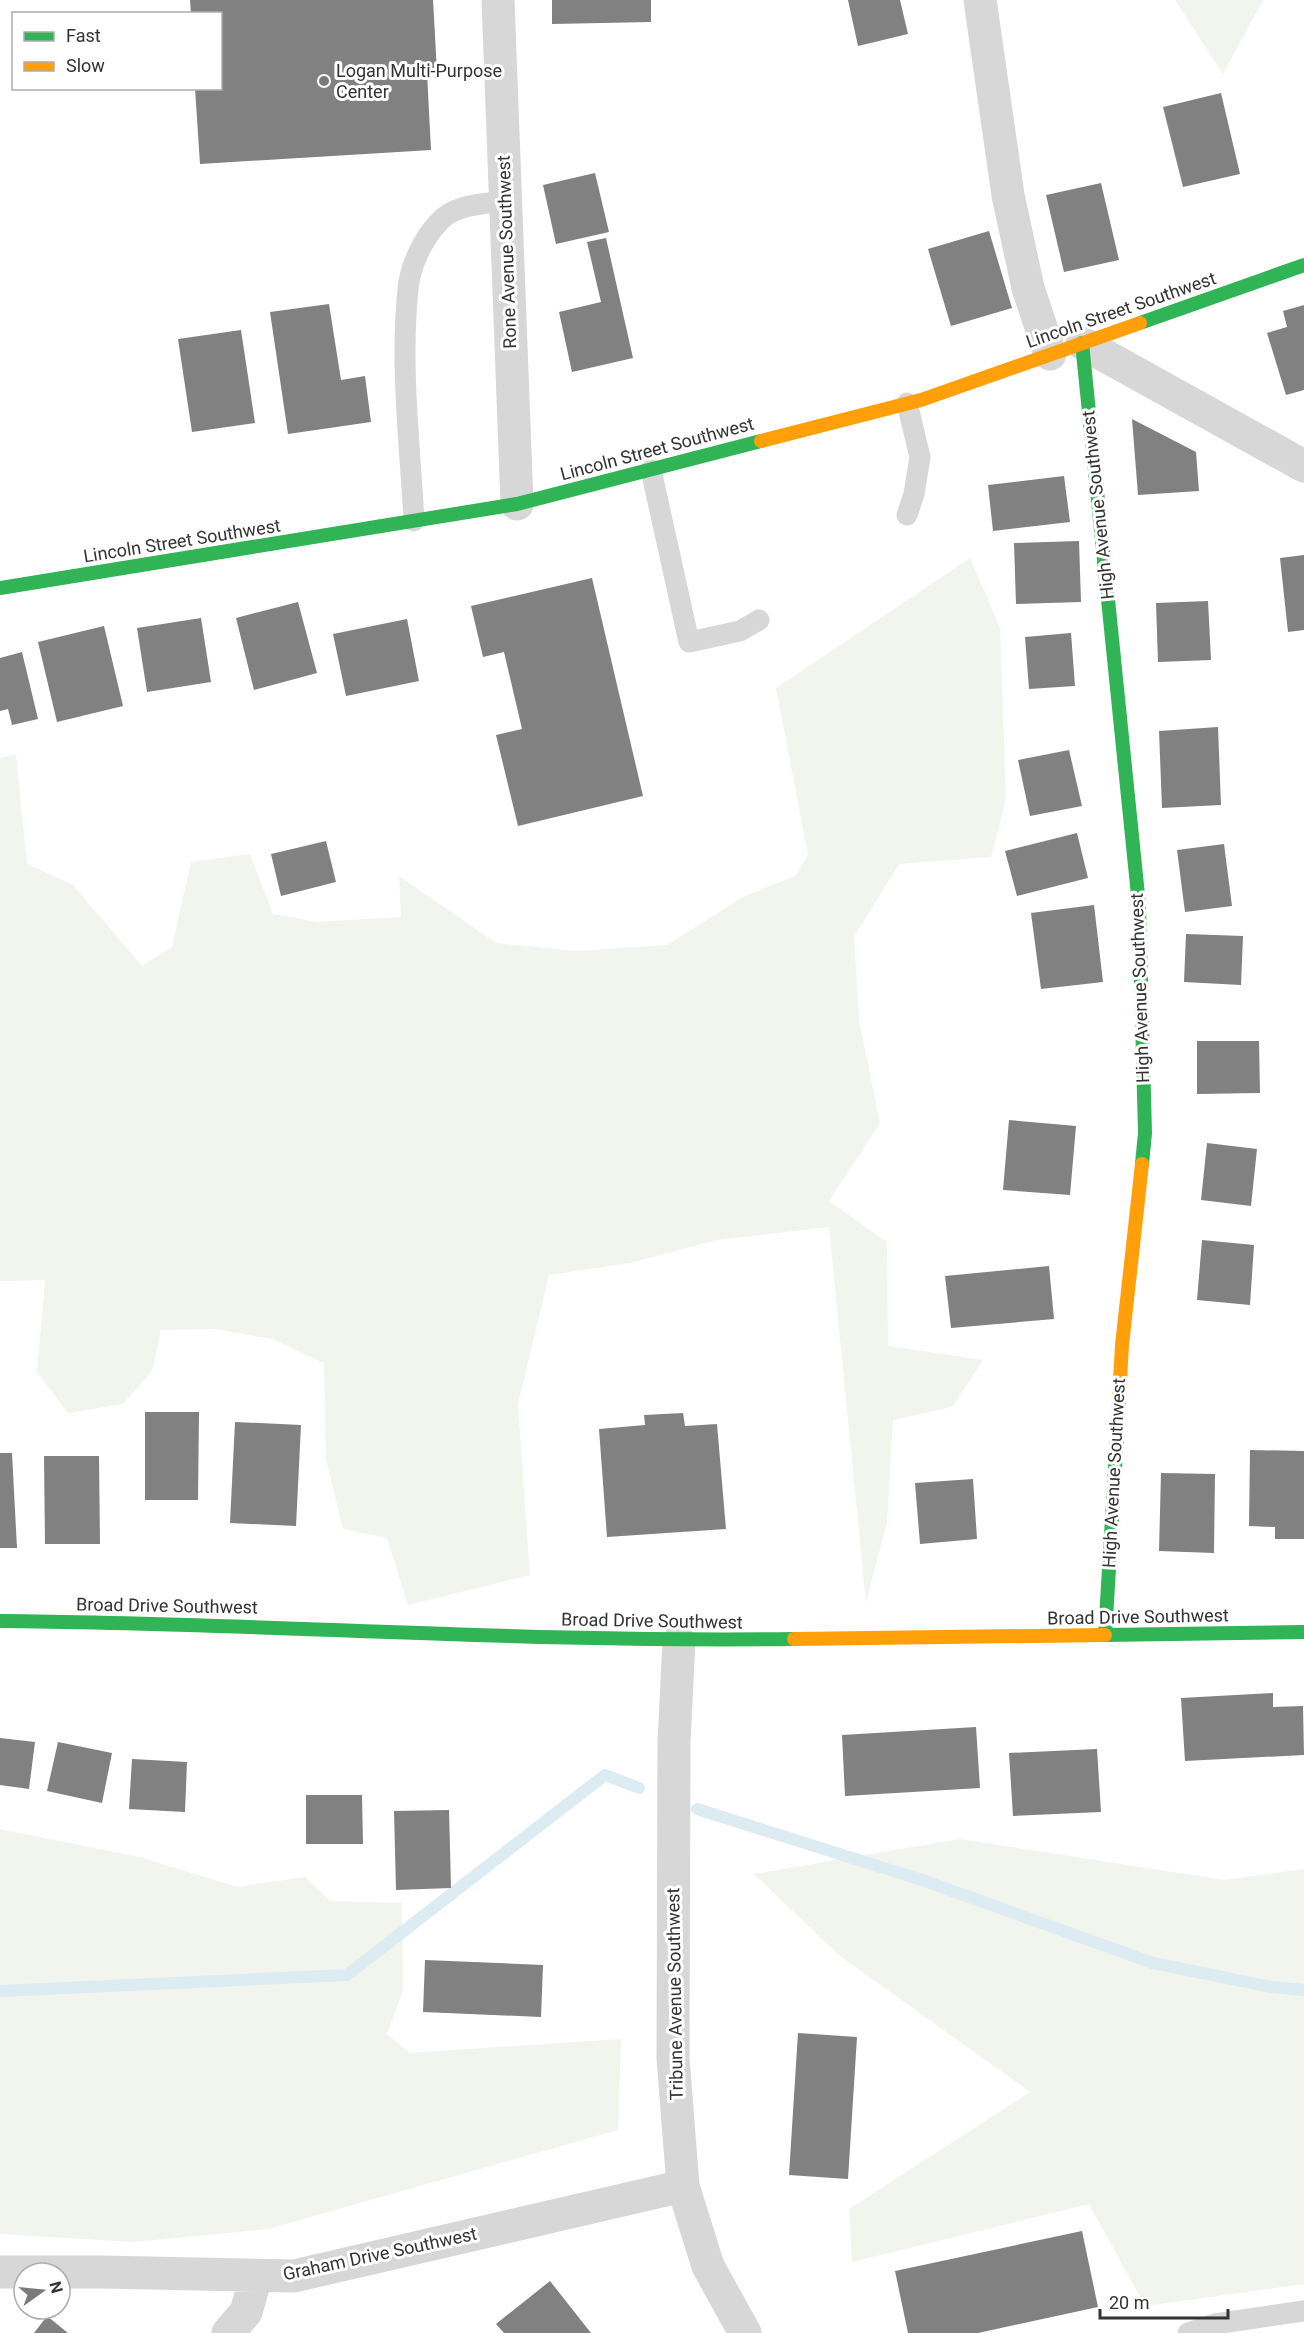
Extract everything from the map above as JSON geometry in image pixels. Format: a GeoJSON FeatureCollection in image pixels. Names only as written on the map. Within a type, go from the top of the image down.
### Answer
{"type":"FeatureCollection","features":[{"type":"Feature","properties":{"kind":"street","name":"Rone Avenue Southwest"},"geometry":{"type":"LineString","coordinates":[[498,0],[518,504]]}},
{"type":"Feature","properties":{"kind":"street"},"geometry":{"type":"LineString","coordinates":[[980,0],[1008,195],[1028,288],[1050,354]]}},
{"type":"Feature","properties":{"kind":"street","name":"Lincoln Street Southwest"},"geometry":{"type":"LineString","coordinates":[[0,588],[518,504],[907,403],[1304,265]]}},
{"type":"Feature","properties":{"kind":"street"},"geometry":{"type":"LineString","coordinates":[[1082,343],[1304,466]]}},
{"type":"Feature","properties":{"kind":"street","name":"High Avenue Southwest"},"geometry":{"type":"LineString","coordinates":[[1082,343],[1139,905],[1145,1133],[1122,1345],[1104,1635]]}},
{"type":"Feature","properties":{"kind":"street","name":"Broad Drive Southwest"},"geometry":{"type":"LineString","coordinates":[[0,1621],[159,1623],[679,1641],[1304,1632]]}},
{"type":"Feature","properties":{"kind":"street","name":"Tribune Avenue Southwest"},"geometry":{"type":"LineString","coordinates":[[679,1641],[674,1742],[673,2058],[683,2186],[708,2266],[745,2333]]}},
{"type":"Feature","properties":{"kind":"street","name":"Graham Drive Southwest"},"geometry":{"type":"LineString","coordinates":[[0,2272],[294,2276],[683,2186]]}},
{"type":"Feature","properties":{"kind":"street"},"geometry":{"type":"LineString","coordinates":[[228,2333],[246,2312],[256,2277]]}},
{"type":"Feature","properties":{"kind":"lane"},"geometry":{"type":"LineString","coordinates":[[414,521],[406,400],[408,287],[420,248],[439,221],[466,206],[506,201]]}},
{"type":"Feature","properties":{"kind":"lane"},"geometry":{"type":"LineString","coordinates":[[906,515],[914,494],[920,457],[907,403]]}},
{"type":"Feature","properties":{"kind":"lane"},"geometry":{"type":"LineString","coordinates":[[651,470],[689,642],[740,631],[759,620]]}},
{"type":"Feature","properties":{"kind":"lane"},"geometry":{"type":"LineString","coordinates":[[1188,2333],[1215,2324],[1304,2311]]}},
{"type":"Feature","properties":{"kind":"shaded area"},"geometry":{"type":"Polygon","coordinates":[[[1175,0],[1263,0],[1223,74],[1175,0]]]}},
{"type":"Feature","properties":{"kind":"shaded area"},"geometry":{"type":"Polygon","coordinates":[[[970,558],[1000,628],[1006,800],[991,857],[899,864],[854,937],[859,1020],[880,1123],[829,1201],[887,1242],[888,1346],[983,1360],[952,1407],[893,1420],[887,1522],[866,1603],[829,1227],[717,1240],[630,1263],[549,1275],[518,1404],[530,1575],[408,1605],[387,1538],[343,1529],[326,1460],[324,1363],[272,1339],[216,1329],[161,1330],[152,1371],[123,1404],[68,1413],[37,1372],[45,1280],[0,1281],[0,758],[16,754],[27,864],[73,885],[142,966],[172,947],[191,862],[250,854],[273,914],[317,922],[401,917],[399,876],[496,943],[576,951],[667,945],[743,897],[795,876],[808,855],[776,688],[970,558]]]}},
{"type":"Feature","properties":{"kind":"shaded area"},"geometry":{"type":"Polygon","coordinates":[[[0,1829],[139,1857],[238,1887],[305,1877],[330,1901],[402,1903],[403,1990],[387,2034],[410,2053],[621,2039],[618,2130],[268,2229],[133,2242],[0,2234],[0,1829]]]}},
{"type":"Feature","properties":{"kind":"shaded area"},"geometry":{"type":"Polygon","coordinates":[[[960,1839],[1224,1880],[1304,1869],[1304,2284],[1145,2306],[1089,2204],[852,2262],[849,2209],[1030,2092],[841,1957],[754,1874],[960,1839]]]}},
{"type":"Feature","properties":{"kind":"building","name":"Logan Multi-Purpose Center"},"geometry":{"type":"Polygon","coordinates":[[[190,0],[433,0],[437,72],[427,73],[431,150],[200,164],[195,90],[222,90],[222,12],[191,12],[190,0]]]}},
{"type":"Feature","properties":{"kind":"building"},"geometry":{"type":"Polygon","coordinates":[[[552,0],[651,0],[651,22],[552,24],[552,0]]]}},
{"type":"Feature","properties":{"kind":"building"},"geometry":{"type":"Polygon","coordinates":[[[848,0],[900,0],[908,34],[858,46],[848,0]]]}},
{"type":"Feature","properties":{"kind":"building"},"geometry":{"type":"Polygon","coordinates":[[[1221,93],[1240,174],[1183,187],[1163,107],[1221,93]]]}},
{"type":"Feature","properties":{"kind":"building"},"geometry":{"type":"Polygon","coordinates":[[[595,173],[609,232],[556,244],[543,185],[595,173]]]}},
{"type":"Feature","properties":{"kind":"building"},"geometry":{"type":"Polygon","coordinates":[[[1101,183],[1119,260],[1064,272],[1046,195],[1101,183]]]}},
{"type":"Feature","properties":{"kind":"building"},"geometry":{"type":"Polygon","coordinates":[[[989,231],[1012,308],[951,326],[928,249],[989,231]]]}},
{"type":"Feature","properties":{"kind":"building"},"geometry":{"type":"Polygon","coordinates":[[[606,238],[633,358],[572,372],[559,312],[601,302],[587,242],[606,238]]]}},
{"type":"Feature","properties":{"kind":"building"},"geometry":{"type":"Polygon","coordinates":[[[329,304],[341,380],[365,376],[371,422],[288,434],[270,312],[329,304]]]}},
{"type":"Feature","properties":{"kind":"building"},"geometry":{"type":"Polygon","coordinates":[[[1304,305],[1304,390],[1286,395],[1267,333],[1287,327],[1283,311],[1304,305]]]}},
{"type":"Feature","properties":{"kind":"building"},"geometry":{"type":"Polygon","coordinates":[[[241,330],[255,423],[192,432],[178,339],[241,330]]]}},
{"type":"Feature","properties":{"kind":"building"},"geometry":{"type":"Polygon","coordinates":[[[1132,419],[1196,452],[1199,491],[1138,495],[1132,419]]]}},
{"type":"Feature","properties":{"kind":"building"},"geometry":{"type":"Polygon","coordinates":[[[1064,476],[1070,522],[993,531],[988,485],[1064,476]]]}},
{"type":"Feature","properties":{"kind":"building"},"geometry":{"type":"Polygon","coordinates":[[[1079,541],[1081,602],[1016,604],[1014,543],[1079,541]]]}},
{"type":"Feature","properties":{"kind":"building"},"geometry":{"type":"Polygon","coordinates":[[[1304,555],[1304,630],[1288,632],[1280,558],[1304,555]]]}},
{"type":"Feature","properties":{"kind":"building"},"geometry":{"type":"Polygon","coordinates":[[[592,578],[643,796],[518,826],[496,735],[522,729],[504,652],[483,657],[471,606],[592,578]]]}},
{"type":"Feature","properties":{"kind":"building"},"geometry":{"type":"Polygon","coordinates":[[[1208,601],[1211,660],[1158,662],[1156,603],[1208,601]]]}},
{"type":"Feature","properties":{"kind":"building"},"geometry":{"type":"Polygon","coordinates":[[[298,602],[317,673],[254,690],[236,618],[298,602]]]}},
{"type":"Feature","properties":{"kind":"building"},"geometry":{"type":"Polygon","coordinates":[[[201,618],[211,682],[147,692],[137,628],[201,618]]]}},
{"type":"Feature","properties":{"kind":"building"},"geometry":{"type":"Polygon","coordinates":[[[407,619],[419,681],[346,696],[333,634],[407,619]]]}},
{"type":"Feature","properties":{"kind":"building"},"geometry":{"type":"Polygon","coordinates":[[[104,626],[123,706],[57,722],[38,642],[104,626]]]}},
{"type":"Feature","properties":{"kind":"building"},"geometry":{"type":"Polygon","coordinates":[[[1071,633],[1075,686],[1029,689],[1025,637],[1071,633]]]}},
{"type":"Feature","properties":{"kind":"building"},"geometry":{"type":"Polygon","coordinates":[[[22,652],[38,719],[12,725],[8,709],[0,711],[0,658],[22,652]]]}},
{"type":"Feature","properties":{"kind":"building"},"geometry":{"type":"Polygon","coordinates":[[[1218,727],[1221,805],[1162,808],[1159,731],[1218,727]]]}},
{"type":"Feature","properties":{"kind":"building"},"geometry":{"type":"Polygon","coordinates":[[[1069,750],[1082,806],[1030,816],[1018,760],[1069,750]]]}},
{"type":"Feature","properties":{"kind":"building"},"geometry":{"type":"Polygon","coordinates":[[[1077,833],[1088,878],[1017,896],[1005,851],[1077,833]]]}},
{"type":"Feature","properties":{"kind":"building"},"geometry":{"type":"Polygon","coordinates":[[[326,841],[336,882],[281,896],[271,854],[326,841]]]}},
{"type":"Feature","properties":{"kind":"building"},"geometry":{"type":"Polygon","coordinates":[[[1224,844],[1232,906],[1185,912],[1177,850],[1224,844]]]}},
{"type":"Feature","properties":{"kind":"building"},"geometry":{"type":"Polygon","coordinates":[[[1094,905],[1103,982],[1041,989],[1031,913],[1094,905]]]}},
{"type":"Feature","properties":{"kind":"building"},"geometry":{"type":"Polygon","coordinates":[[[1186,934],[1243,936],[1241,985],[1184,982],[1186,934]]]}},
{"type":"Feature","properties":{"kind":"building"},"geometry":{"type":"Polygon","coordinates":[[[1197,1041],[1259,1041],[1260,1093],[1197,1094],[1197,1041]]]}},
{"type":"Feature","properties":{"kind":"building"},"geometry":{"type":"Polygon","coordinates":[[[1009,1120],[1076,1126],[1070,1195],[1003,1190],[1009,1120]]]}},
{"type":"Feature","properties":{"kind":"building"},"geometry":{"type":"Polygon","coordinates":[[[1207,1143],[1257,1149],[1251,1206],[1201,1200],[1207,1143]]]}},
{"type":"Feature","properties":{"kind":"building"},"geometry":{"type":"Polygon","coordinates":[[[1202,1240],[1254,1245],[1250,1305],[1197,1300],[1202,1240]]]}},
{"type":"Feature","properties":{"kind":"building"},"geometry":{"type":"Polygon","coordinates":[[[1049,1266],[1054,1319],[951,1328],[945,1276],[1049,1266]]]}},
{"type":"Feature","properties":{"kind":"building"},"geometry":{"type":"Polygon","coordinates":[[[145,1412],[199,1412],[198,1500],[145,1500],[145,1412]]]}},
{"type":"Feature","properties":{"kind":"building"},"geometry":{"type":"Polygon","coordinates":[[[683,1413],[685,1426],[717,1424],[726,1529],[607,1537],[599,1429],[645,1425],[644,1415],[683,1413]]]}},
{"type":"Feature","properties":{"kind":"building"},"geometry":{"type":"Polygon","coordinates":[[[235,1422],[301,1425],[296,1526],[230,1523],[235,1422]]]}},
{"type":"Feature","properties":{"kind":"building"},"geometry":{"type":"Polygon","coordinates":[[[1250,1450],[1304,1451],[1304,1539],[1275,1539],[1275,1527],[1249,1526],[1250,1450]]]}},
{"type":"Feature","properties":{"kind":"building"},"geometry":{"type":"Polygon","coordinates":[[[0,1453],[12,1453],[17,1548],[0,1548],[0,1453]]]}},
{"type":"Feature","properties":{"kind":"building"},"geometry":{"type":"Polygon","coordinates":[[[44,1456],[99,1456],[100,1544],[45,1544],[44,1456]]]}},
{"type":"Feature","properties":{"kind":"building"},"geometry":{"type":"Polygon","coordinates":[[[1161,1473],[1215,1474],[1214,1553],[1159,1551],[1161,1473]]]}},
{"type":"Feature","properties":{"kind":"building"},"geometry":{"type":"Polygon","coordinates":[[[973,1479],[977,1539],[920,1544],[915,1483],[973,1479]]]}},
{"type":"Feature","properties":{"kind":"building"},"geometry":{"type":"Polygon","coordinates":[[[1273,1693],[1273,1707],[1303,1706],[1304,1755],[1185,1761],[1181,1698],[1273,1693]]]}},
{"type":"Feature","properties":{"kind":"building"},"geometry":{"type":"Polygon","coordinates":[[[976,1727],[980,1788],[845,1796],[842,1735],[976,1727]]]}},
{"type":"Feature","properties":{"kind":"building"},"geometry":{"type":"Polygon","coordinates":[[[0,1738],[35,1742],[29,1789],[0,1785],[0,1738]]]}},
{"type":"Feature","properties":{"kind":"building"},"geometry":{"type":"Polygon","coordinates":[[[58,1742],[112,1753],[102,1803],[47,1791],[58,1742]]]}},
{"type":"Feature","properties":{"kind":"building"},"geometry":{"type":"Polygon","coordinates":[[[1097,1749],[1101,1812],[1013,1816],[1009,1753],[1097,1749]]]}},
{"type":"Feature","properties":{"kind":"building"},"geometry":{"type":"Polygon","coordinates":[[[132,1759],[187,1762],[185,1812],[129,1809],[132,1759]]]}},
{"type":"Feature","properties":{"kind":"building"},"geometry":{"type":"Polygon","coordinates":[[[306,1795],[362,1795],[363,1844],[306,1844],[306,1795]]]}},
{"type":"Feature","properties":{"kind":"building"},"geometry":{"type":"Polygon","coordinates":[[[449,1810],[451,1888],[396,1890],[394,1811],[449,1810]]]}},
{"type":"Feature","properties":{"kind":"building"},"geometry":{"type":"Polygon","coordinates":[[[425,1960],[543,1965],[541,2017],[423,2012],[425,1960]]]}},
{"type":"Feature","properties":{"kind":"building"},"geometry":{"type":"Polygon","coordinates":[[[798,2033],[857,2037],[848,2179],[789,2175],[798,2033]]]}},
{"type":"Feature","properties":{"kind":"building"},"geometry":{"type":"Polygon","coordinates":[[[1082,2231],[1098,2307],[978,2333],[908,2333],[895,2271],[1082,2231]]]}},
{"type":"Feature","properties":{"kind":"building"},"geometry":{"type":"Polygon","coordinates":[[[550,2281],[591,2333],[504,2333],[496,2324],[550,2281]]]}},
{"type":"Feature","properties":{"kind":"building"},"geometry":{"type":"Polygon","coordinates":[[[43,2321],[53,2321],[68,2333],[34,2333],[43,2321]]]}},
{"type":"Feature","properties":{"kind":"waterway"},"geometry":{"type":"LineString","coordinates":[[0,1991],[347,1975],[605,1775],[639,1788]]}},
{"type":"Feature","properties":{"kind":"waterway"},"geometry":{"type":"LineString","coordinates":[[697,1809],[922,1880],[1153,1963],[1272,1987],[1304,1990]]}},
{"type":"Feature","properties":{"kind":"traffic: fast"},"geometry":{"type":"LineString","coordinates":[[1140,323],[1304,265]]}},
{"type":"Feature","properties":{"kind":"traffic: fast"},"geometry":{"type":"LineString","coordinates":[[1082,343],[1139,905],[1145,1133],[1142,1164]]}},
{"type":"Feature","properties":{"kind":"traffic: fast"},"geometry":{"type":"LineString","coordinates":[[0,588],[517,504],[761,441]]}},
{"type":"Feature","properties":{"kind":"traffic: fast"},"geometry":{"type":"LineString","coordinates":[[1105,1635],[1117,1436]]}},
{"type":"Feature","properties":{"kind":"traffic: fast"},"geometry":{"type":"LineString","coordinates":[[0,1621],[199,1625],[496,1636],[794,1639]]}},
{"type":"Feature","properties":{"kind":"traffic: fast"},"geometry":{"type":"LineString","coordinates":[[1105,1635],[1304,1632]]}},
{"type":"Feature","properties":{"kind":"traffic: slow"},"geometry":{"type":"LineString","coordinates":[[761,441],[921,400],[1140,323]]}},
{"type":"Feature","properties":{"kind":"traffic: slow"},"geometry":{"type":"LineString","coordinates":[[1117,1436],[1122,1345],[1142,1164]]}},
{"type":"Feature","properties":{"kind":"traffic: slow"},"geometry":{"type":"LineString","coordinates":[[794,1639],[1105,1635]]}},
{"type":"Feature","properties":{"kind":"place","name":"Logan Multi-Purpose Center"},"geometry":{"type":"Point","coordinates":[324,81]}}]}
